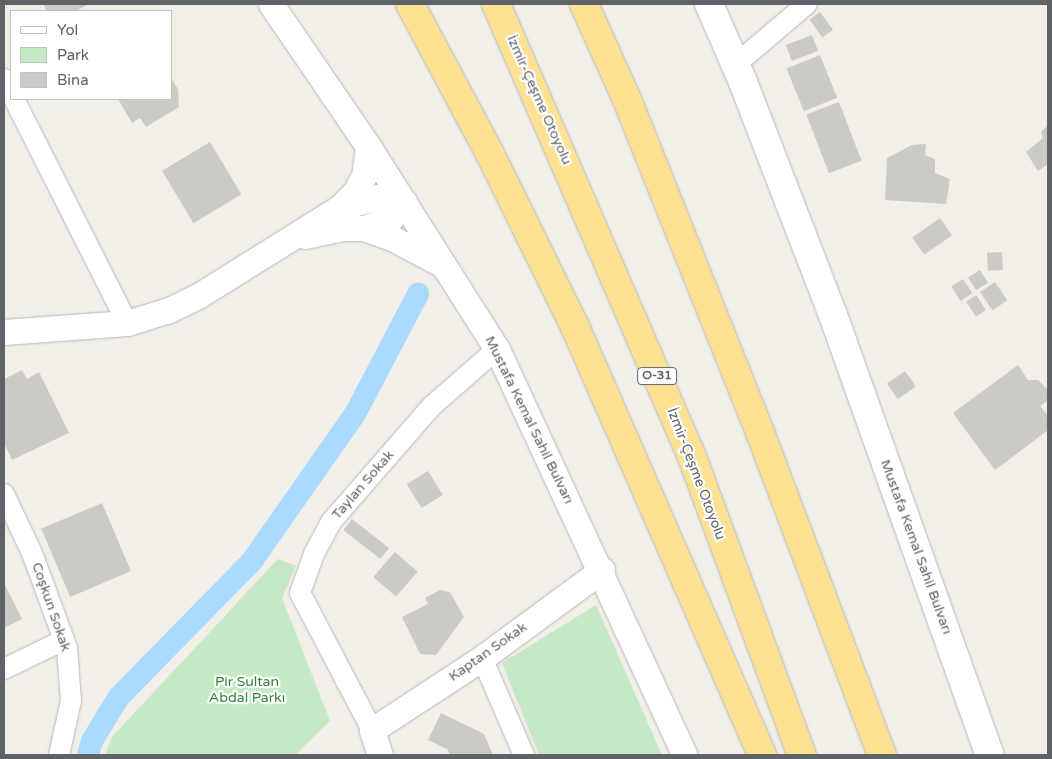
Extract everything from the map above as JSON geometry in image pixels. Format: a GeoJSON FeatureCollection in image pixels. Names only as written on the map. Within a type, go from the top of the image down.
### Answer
{"type":"FeatureCollection","features":[{"type":"Feature","properties":{"kind":"highway"},"geometry":{"type":"LineString","coordinates":[[410,4],[490,154],[576,329],[762,755]]}},
{"type":"Feature","properties":{"kind":"highway","name":"İzmir-Çeşme Otoyolu"},"geometry":{"type":"LineString","coordinates":[[496,4],[690,454],[802,755]]}},
{"type":"Feature","properties":{"kind":"highway"},"geometry":{"type":"LineString","coordinates":[[584,4],[628,102],[758,426],[882,755]]}},
{"type":"Feature","properties":{"kind":"main road","name":"Mustafa Kemal Sahil Bulvarı"},"geometry":{"type":"LineString","coordinates":[[709,4],[736,65],[833,315],[990,755]]}},
{"type":"Feature","properties":{"kind":"street","name":"Mustafa Kemal Sahil Bulvarı"},"geometry":{"type":"LineString","coordinates":[[271,4],[368,146],[497,349],[602,570],[684,755]]}},
{"type":"Feature","properties":{"kind":"street"},"geometry":{"type":"LineString","coordinates":[[736,65],[807,4]]}},
{"type":"Feature","properties":{"kind":"street"},"geometry":{"type":"LineString","coordinates":[[4,79],[10,92]]}},
{"type":"Feature","properties":{"kind":"street"},"geometry":{"type":"LineString","coordinates":[[15,100],[127,323]]}},
{"type":"Feature","properties":{"kind":"street"},"geometry":{"type":"LineString","coordinates":[[4,332],[127,323],[169,310],[198,296],[339,208],[355,192],[364,176],[368,146]]}},
{"type":"Feature","properties":{"kind":"street"},"geometry":{"type":"LineString","coordinates":[[288,240],[324,231],[364,228],[391,218],[404,202],[388,197],[378,197],[339,208]]}},
{"type":"Feature","properties":{"kind":"street"},"geometry":{"type":"LineString","coordinates":[[364,228],[392,238],[445,267]]}},
{"type":"Feature","properties":{"kind":"street","name":"Taylan Sokak"},"geometry":{"type":"LineString","coordinates":[[372,730],[300,593],[314,554],[331,522],[432,406],[497,349]]}},
{"type":"Feature","properties":{"kind":"street","name":"Coşkun Sokak"},"geometry":{"type":"LineString","coordinates":[[4,494],[32,553],[64,640],[71,701],[59,755]]}},
{"type":"Feature","properties":{"kind":"street","name":"Kaptan Sokak"},"geometry":{"type":"LineString","coordinates":[[372,730],[482,658],[602,570]]}},
{"type":"Feature","properties":{"kind":"street"},"geometry":{"type":"LineString","coordinates":[[4,669],[64,640]]}},
{"type":"Feature","properties":{"kind":"street"},"geometry":{"type":"LineString","coordinates":[[482,658],[524,755]]}},
{"type":"Feature","properties":{"kind":"street"},"geometry":{"type":"LineString","coordinates":[[372,730],[380,755]]}},
{"type":"Feature","properties":{"kind":"green space","name":"Pir Sultan Abdal Parkı"},"geometry":{"type":"Polygon","coordinates":[[[278,559],[296,566],[282,598],[330,721],[295,755],[105,755],[112,737],[278,559]]]}},
{"type":"Feature","properties":{"kind":"green space"},"geometry":{"type":"Polygon","coordinates":[[[596,605],[662,755],[539,755],[502,663],[596,605]]]}},
{"type":"Feature","properties":{"kind":"building"},"geometry":{"type":"Polygon","coordinates":[[[43,4],[89,4],[78,10],[46,10],[43,4]]]}},
{"type":"Feature","properties":{"kind":"building"},"geometry":{"type":"Polygon","coordinates":[[[820,12],[833,30],[822,37],[809,20],[820,12]]]}},
{"type":"Feature","properties":{"kind":"building"},"geometry":{"type":"Polygon","coordinates":[[[812,35],[818,51],[792,61],[786,45],[812,35]]]}},
{"type":"Feature","properties":{"kind":"building"},"geometry":{"type":"Polygon","coordinates":[[[820,55],[837,98],[804,111],[787,68],[820,55]]]}},
{"type":"Feature","properties":{"kind":"building"},"geometry":{"type":"Polygon","coordinates":[[[172,80],[178,89],[179,107],[146,127],[140,118],[132,123],[119,100],[172,100],[172,80]]]}},
{"type":"Feature","properties":{"kind":"building"},"geometry":{"type":"Polygon","coordinates":[[[839,102],[862,161],[829,173],[806,115],[839,102]]]}},
{"type":"Feature","properties":{"kind":"building"},"geometry":{"type":"Polygon","coordinates":[[[1048,125],[1048,164],[1038,171],[1026,152],[1043,138],[1041,132],[1048,125]]]}},
{"type":"Feature","properties":{"kind":"building"},"geometry":{"type":"Polygon","coordinates":[[[210,142],[241,194],[193,223],[162,171],[210,142]]]}},
{"type":"Feature","properties":{"kind":"building"},"geometry":{"type":"Polygon","coordinates":[[[926,144],[925,155],[935,159],[935,173],[950,179],[946,204],[885,200],[887,158],[912,145],[926,144]]]}},
{"type":"Feature","properties":{"kind":"building"},"geometry":{"type":"Polygon","coordinates":[[[940,218],[952,235],[924,255],[912,238],[940,218]]]}},
{"type":"Feature","properties":{"kind":"building"},"geometry":{"type":"Polygon","coordinates":[[[1002,252],[1003,270],[988,271],[987,253],[1002,252]]]}},
{"type":"Feature","properties":{"kind":"building"},"geometry":{"type":"Polygon","coordinates":[[[980,270],[988,283],[976,290],[968,277],[980,270]]]}},
{"type":"Feature","properties":{"kind":"building"},"geometry":{"type":"Polygon","coordinates":[[[963,279],[972,293],[961,301],[951,287],[963,279]]]}},
{"type":"Feature","properties":{"kind":"building"},"geometry":{"type":"Polygon","coordinates":[[[995,282],[1007,300],[992,310],[980,292],[995,282]]]}},
{"type":"Feature","properties":{"kind":"building"},"geometry":{"type":"Polygon","coordinates":[[[976,295],[986,310],[976,317],[966,302],[976,295]]]}},
{"type":"Feature","properties":{"kind":"building"},"geometry":{"type":"Polygon","coordinates":[[[1018,365],[1028,380],[1038,380],[1047,389],[1047,401],[1040,406],[1048,416],[1048,430],[995,470],[953,413],[1018,365]]]}},
{"type":"Feature","properties":{"kind":"building"},"geometry":{"type":"Polygon","coordinates":[[[22,370],[27,379],[39,372],[69,433],[12,460],[4,443],[4,379],[22,370]]]}},
{"type":"Feature","properties":{"kind":"building"},"geometry":{"type":"Polygon","coordinates":[[[905,371],[916,387],[898,399],[887,384],[905,371]]]}},
{"type":"Feature","properties":{"kind":"building"},"geometry":{"type":"Polygon","coordinates":[[[428,471],[443,495],[422,508],[407,484],[428,471]]]}},
{"type":"Feature","properties":{"kind":"building"},"geometry":{"type":"Polygon","coordinates":[[[102,503],[131,571],[70,597],[41,529],[102,503]]]}},
{"type":"Feature","properties":{"kind":"building"},"geometry":{"type":"Polygon","coordinates":[[[352,519],[389,548],[380,559],[343,530],[352,519]]]}},
{"type":"Feature","properties":{"kind":"building"},"geometry":{"type":"Polygon","coordinates":[[[395,552],[418,572],[396,597],[373,577],[395,552]]]}},
{"type":"Feature","properties":{"kind":"building"},"geometry":{"type":"Polygon","coordinates":[[[4,583],[22,619],[4,628],[4,583]]]}},
{"type":"Feature","properties":{"kind":"building"},"geometry":{"type":"Polygon","coordinates":[[[440,590],[450,592],[464,617],[436,655],[420,654],[402,617],[428,604],[425,598],[440,590]]]}},
{"type":"Feature","properties":{"kind":"building"},"geometry":{"type":"Polygon","coordinates":[[[441,713],[484,734],[493,755],[450,755],[447,749],[428,740],[441,713]]]}},
{"type":"Feature","properties":{"kind":"waterway"},"geometry":{"type":"LineString","coordinates":[[88,755],[92,741],[118,698],[252,561],[355,414],[418,294]]}}]}
